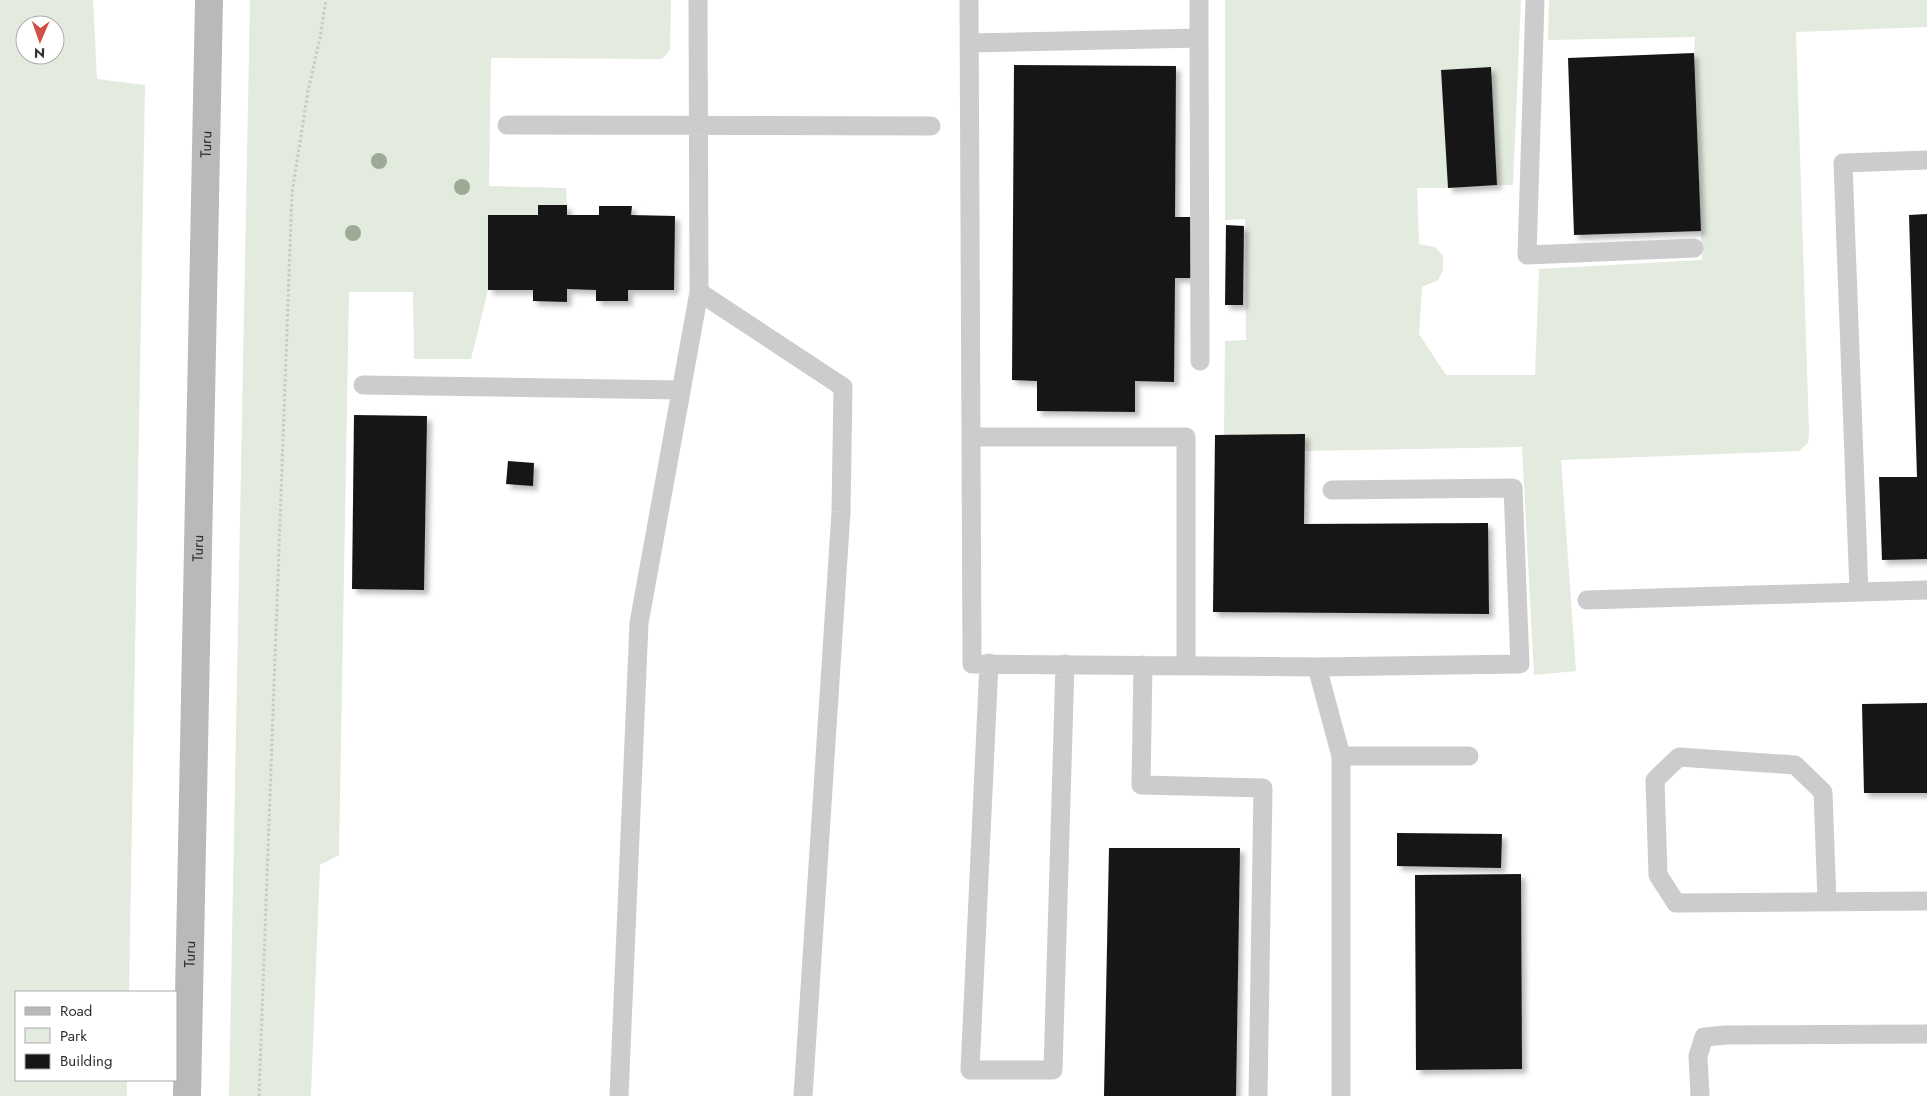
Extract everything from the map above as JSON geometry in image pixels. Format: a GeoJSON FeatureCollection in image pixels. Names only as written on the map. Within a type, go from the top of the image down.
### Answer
{"type":"FeatureCollection","features":[{"type":"Feature","properties":{"kind":"main road","name":"Turu"},"geometry":{"type":"LineString","coordinates":[[187,1096],[209,0]]}},
{"type":"Feature","properties":{"kind":"lane"},"geometry":{"type":"LineString","coordinates":[[619,1096],[639,623],[699,292],[698,0]]}},
{"type":"Feature","properties":{"kind":"lane"},"geometry":{"type":"LineString","coordinates":[[969,0],[972,664],[1317,667],[1520,664],[1513,488],[1332,490]]}},
{"type":"Feature","properties":{"kind":"lane"},"geometry":{"type":"LineString","coordinates":[[1199,0],[1200,360]]}},
{"type":"Feature","properties":{"kind":"lane"},"geometry":{"type":"LineString","coordinates":[[1535,0],[1526,255],[1694,248]]}},
{"type":"Feature","properties":{"kind":"lane"},"geometry":{"type":"LineString","coordinates":[[969,44],[1199,38]]}},
{"type":"Feature","properties":{"kind":"lane"},"geometry":{"type":"LineString","coordinates":[[507,125],[931,126]]}},
{"type":"Feature","properties":{"kind":"lane"},"geometry":{"type":"LineString","coordinates":[[1859,592],[1843,163],[1927,160]]}},
{"type":"Feature","properties":{"kind":"lane"},"geometry":{"type":"LineString","coordinates":[[699,292],[843,387],[841,512],[803,1096]]}},
{"type":"Feature","properties":{"kind":"lane"},"geometry":{"type":"LineString","coordinates":[[363,386],[681,390]]}},
{"type":"Feature","properties":{"kind":"lane"},"geometry":{"type":"LineString","coordinates":[[971,437],[1186,437],[1186,666]]}},
{"type":"Feature","properties":{"kind":"lane"},"geometry":{"type":"LineString","coordinates":[[1587,600],[1927,590]]}},
{"type":"Feature","properties":{"kind":"lane"},"geometry":{"type":"LineString","coordinates":[[989,663],[970,1070],[1053,1070],[1065,664]]}},
{"type":"Feature","properties":{"kind":"lane"},"geometry":{"type":"LineString","coordinates":[[1143,666],[1141,785],[1263,788],[1258,1096]]}},
{"type":"Feature","properties":{"kind":"lane"},"geometry":{"type":"LineString","coordinates":[[1317,667],[1341,756],[1342,1096]]}},
{"type":"Feature","properties":{"kind":"lane"},"geometry":{"type":"LineString","coordinates":[[1341,756],[1469,756]]}},
{"type":"Feature","properties":{"kind":"lane"},"geometry":{"type":"LineString","coordinates":[[1827,902],[1823,792],[1795,765],[1679,756],[1655,780],[1658,875],[1676,903],[1827,902],[1927,901]]}},
{"type":"Feature","properties":{"kind":"lane"},"geometry":{"type":"LineString","coordinates":[[1700,1096],[1698,1056],[1704,1037],[1726,1035],[1927,1034]]}},
{"type":"Feature","properties":{"kind":"path"},"geometry":{"type":"LineString","coordinates":[[259,1096],[292,193],[308,91],[326,0]]}},
{"type":"Feature","properties":{"kind":"green space"},"geometry":{"type":"Polygon","coordinates":[[[0,0],[93,0],[97,79],[145,85],[129,991],[15,991],[15,1081],[127,1081],[127,1096],[0,1096],[0,0]]]}},
{"type":"Feature","properties":{"kind":"green space"},"geometry":{"type":"Polygon","coordinates":[[[250,0],[671,0],[670,50],[662,59],[491,58],[489,186],[566,188],[567,205],[538,205],[538,215],[488,215],[488,290],[471,359],[414,359],[413,292],[349,292],[339,855],[320,865],[311,1096],[229,1096],[250,0]]]}},
{"type":"Feature","properties":{"kind":"green space"},"geometry":{"type":"Polygon","coordinates":[[[1225,0],[1521,0],[1513,185],[1497,185],[1491,67],[1441,70],[1448,188],[1417,188],[1419,244],[1435,247],[1443,256],[1443,270],[1438,280],[1422,287],[1419,334],[1446,375],[1535,375],[1539,269],[1702,260],[1694,53],[1695,37],[1548,40],[1549,0],[1927,0],[1927,27],[1796,32],[1808,443],[1799,451],[1561,460],[1576,671],[1534,675],[1522,447],[1305,451],[1304,434],[1224,435],[1225,341],[1246,340],[1245,219],[1225,220],[1225,0]]]}},
{"type":"Feature","properties":{"kind":"building"},"geometry":{"type":"Polygon","coordinates":[[[1694,53],[1701,231],[1574,235],[1568,58],[1694,53]]]}},
{"type":"Feature","properties":{"kind":"building"},"geometry":{"type":"Polygon","coordinates":[[[1014,65],[1176,66],[1175,217],[1196,217],[1196,278],[1175,278],[1174,382],[1135,381],[1135,412],[1037,411],[1037,381],[1012,380],[1014,65]]]}},
{"type":"Feature","properties":{"kind":"building"},"geometry":{"type":"Polygon","coordinates":[[[1491,67],[1497,185],[1448,188],[1441,70],[1491,67]]]}},
{"type":"Feature","properties":{"kind":"building"},"geometry":{"type":"Polygon","coordinates":[[[538,205],[567,205],[567,215],[599,215],[599,206],[632,206],[631,215],[675,216],[674,290],[628,290],[628,301],[596,301],[596,290],[567,289],[567,302],[533,301],[533,290],[488,290],[488,215],[538,215],[538,205]]]}},
{"type":"Feature","properties":{"kind":"building"},"geometry":{"type":"Polygon","coordinates":[[[1927,214],[1927,559],[1882,560],[1879,477],[1917,477],[1909,215],[1927,214]]]}},
{"type":"Feature","properties":{"kind":"building"},"geometry":{"type":"Polygon","coordinates":[[[1226,225],[1244,226],[1243,305],[1225,305],[1226,225]]]}},
{"type":"Feature","properties":{"kind":"building"},"geometry":{"type":"Polygon","coordinates":[[[354,415],[427,416],[424,590],[352,589],[354,415]]]}},
{"type":"Feature","properties":{"kind":"building"},"geometry":{"type":"Polygon","coordinates":[[[1305,434],[1304,524],[1488,523],[1489,614],[1213,612],[1215,435],[1305,434]]]}},
{"type":"Feature","properties":{"kind":"building"},"geometry":{"type":"Polygon","coordinates":[[[508,461],[534,463],[533,486],[506,484],[508,461]]]}},
{"type":"Feature","properties":{"kind":"building"},"geometry":{"type":"Polygon","coordinates":[[[1927,703],[1927,793],[1864,793],[1862,704],[1927,703]]]}},
{"type":"Feature","properties":{"kind":"building"},"geometry":{"type":"Polygon","coordinates":[[[1397,833],[1502,834],[1501,868],[1397,866],[1397,833]]]}},
{"type":"Feature","properties":{"kind":"building"},"geometry":{"type":"Polygon","coordinates":[[[1109,848],[1240,848],[1236,1096],[1104,1096],[1109,848]]]}},
{"type":"Feature","properties":{"kind":"building"},"geometry":{"type":"Polygon","coordinates":[[[1521,874],[1522,1069],[1416,1070],[1415,875],[1521,874]]]}}]}
